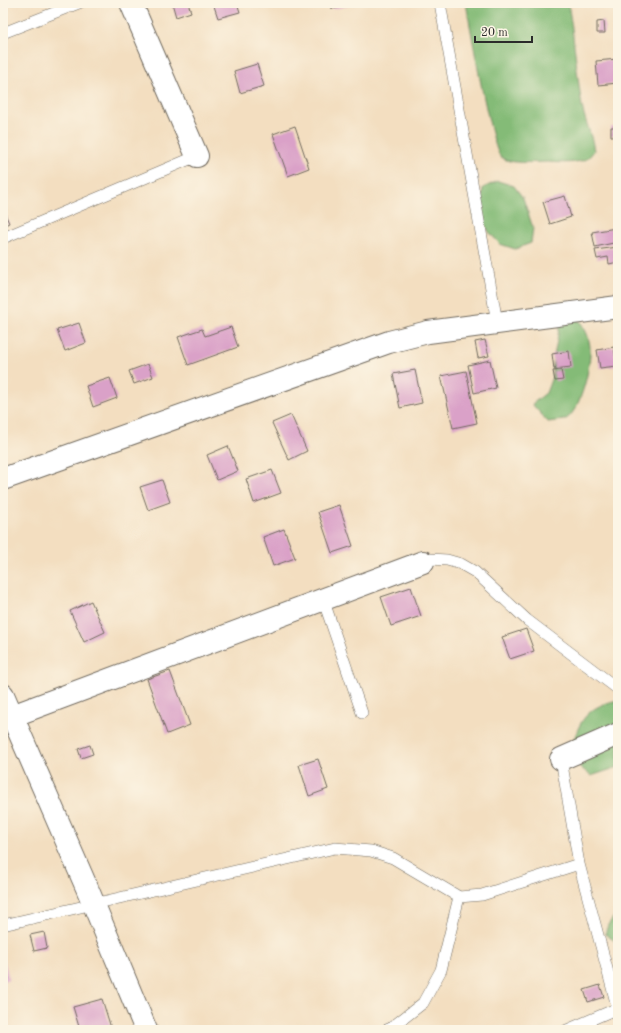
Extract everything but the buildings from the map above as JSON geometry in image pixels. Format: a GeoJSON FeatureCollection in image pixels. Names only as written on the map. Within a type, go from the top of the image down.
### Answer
{"type":"FeatureCollection","features":[{"type":"Feature","properties":{"kind":"street"},"geometry":{"type":"LineString","coordinates":[[131,3],[197,156]]}},
{"type":"Feature","properties":{"kind":"street"},"geometry":{"type":"LineString","coordinates":[[3,479],[389,342],[428,332],[618,307]]}},
{"type":"Feature","properties":{"kind":"street"},"geometry":{"type":"LineString","coordinates":[[12,716],[423,562]]}},
{"type":"Feature","properties":{"kind":"street"},"geometry":{"type":"LineString","coordinates":[[3,695],[90,895],[146,1030]]}},
{"type":"Feature","properties":{"kind":"street"},"geometry":{"type":"LineString","coordinates":[[561,759],[618,734]]}},
{"type":"Feature","properties":{"kind":"lane"},"geometry":{"type":"LineString","coordinates":[[3,34],[79,3]]}},
{"type":"Feature","properties":{"kind":"lane"},"geometry":{"type":"LineString","coordinates":[[440,3],[497,322]]}},
{"type":"Feature","properties":{"kind":"lane"},"geometry":{"type":"LineString","coordinates":[[3,238],[197,156]]}},
{"type":"Feature","properties":{"kind":"lane"},"geometry":{"type":"LineString","coordinates":[[423,562],[430,559],[447,560],[461,564],[475,572],[527,620],[618,688]]}},
{"type":"Feature","properties":{"kind":"lane"},"geometry":{"type":"LineString","coordinates":[[323,599],[362,713]]}},
{"type":"Feature","properties":{"kind":"lane"},"geometry":{"type":"LineString","coordinates":[[561,759],[579,864],[618,1008],[566,1030]]}},
{"type":"Feature","properties":{"kind":"lane"},"geometry":{"type":"LineString","coordinates":[[3,925],[90,895],[335,848],[371,851],[393,858],[460,897],[482,895],[579,864]]}},
{"type":"Feature","properties":{"kind":"lane"},"geometry":{"type":"LineString","coordinates":[[386,1030],[391,1028],[423,1003],[441,970],[460,897]]}},
{"type":"Feature","properties":{"kind":"green space"},"geometry":{"type":"Polygon","coordinates":[[[466,3],[568,3],[582,107],[594,151],[588,158],[569,163],[558,163],[510,161],[501,157],[492,133],[487,111],[466,3]]]}},
{"type":"Feature","properties":{"kind":"green space"},"geometry":{"type":"Polygon","coordinates":[[[498,181],[514,186],[523,198],[533,228],[531,243],[515,249],[500,244],[489,232],[481,218],[483,188],[498,181]]]}},
{"type":"Feature","properties":{"kind":"green space"},"geometry":{"type":"Polygon","coordinates":[[[558,314],[574,314],[587,333],[590,359],[581,397],[570,416],[564,420],[548,422],[532,404],[546,393],[552,377],[559,329],[558,314]]]}},
{"type":"Feature","properties":{"kind":"green space"},"geometry":{"type":"Polygon","coordinates":[[[618,700],[618,767],[591,776],[568,757],[575,736],[583,720],[589,713],[606,703],[618,700]]]}},
{"type":"Feature","properties":{"kind":"green space"},"geometry":{"type":"Polygon","coordinates":[[[618,911],[618,943],[605,934],[608,925],[618,911]]]}}]}
